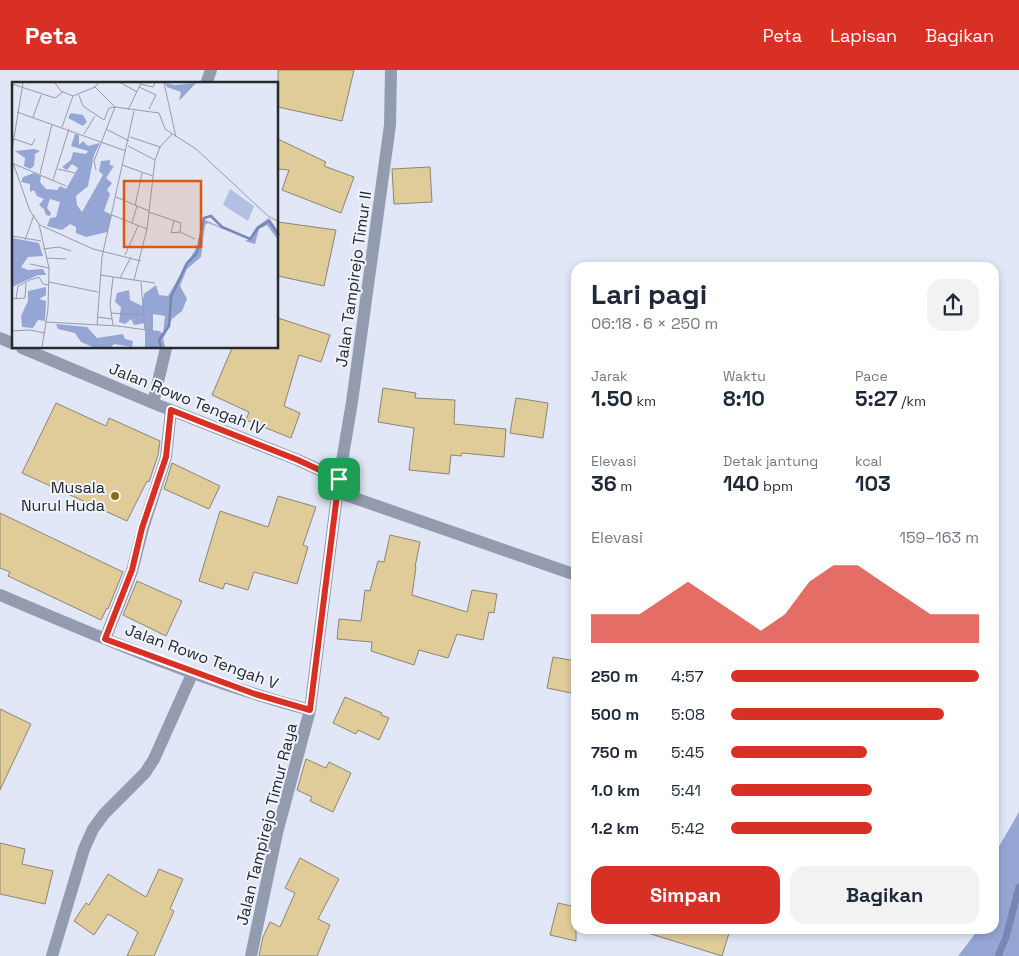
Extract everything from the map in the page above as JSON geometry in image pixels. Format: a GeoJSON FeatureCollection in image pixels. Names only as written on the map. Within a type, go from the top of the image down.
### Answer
{"type":"FeatureCollection","features":[{"type":"Feature","properties":{"kind":"street"},"geometry":{"type":"LineString","coordinates":[[207,82],[211,70]]}},
{"type":"Feature","properties":{"kind":"street","name":"Jalan Tampirejo Timur II"},"geometry":{"type":"LineString","coordinates":[[337,492],[390,126],[390,70]]}},
{"type":"Feature","properties":{"kind":"street"},"geometry":{"type":"LineString","coordinates":[[0,338],[12,343]]}},
{"type":"Feature","properties":{"kind":"street","name":"Jalan Rowo Tengah IV"},"geometry":{"type":"LineString","coordinates":[[24,349],[153,403],[298,460],[339,479]]}},
{"type":"Feature","properties":{"kind":"street"},"geometry":{"type":"LineString","coordinates":[[153,403],[166,349]]}},
{"type":"Feature","properties":{"kind":"street"},"geometry":{"type":"LineString","coordinates":[[105,639],[132,570],[142,528],[166,457],[171,410]]}},
{"type":"Feature","properties":{"kind":"street"},"geometry":{"type":"LineString","coordinates":[[337,492],[571,574]]}},
{"type":"Feature","properties":{"kind":"street","name":"Jalan Tampirejo Timur Raya"},"geometry":{"type":"LineString","coordinates":[[251,956],[277,833],[310,710],[337,492]]}},
{"type":"Feature","properties":{"kind":"street","name":"Jalan Rowo Tengah V"},"geometry":{"type":"LineString","coordinates":[[0,595],[105,639],[193,672],[255,694],[310,710]]}},
{"type":"Feature","properties":{"kind":"street"},"geometry":{"type":"LineString","coordinates":[[52,956],[84,849],[104,814],[145,773],[154,759],[193,672]]}},
{"type":"Feature","properties":{"kind":"shaded area"},"geometry":{"type":"Polygon","coordinates":[[[1019,812],[1019,956],[958,956],[975,934],[999,934],[999,846],[1019,812]]]}},
{"type":"Feature","properties":{"kind":"building"},"geometry":{"type":"Polygon","coordinates":[[[278,70],[354,70],[342,121],[279,107],[278,70]]]}},
{"type":"Feature","properties":{"kind":"building"},"geometry":{"type":"Polygon","coordinates":[[[279,139],[326,162],[324,166],[354,177],[341,213],[282,190],[289,170],[279,169],[279,139]]]}},
{"type":"Feature","properties":{"kind":"building"},"geometry":{"type":"Polygon","coordinates":[[[430,167],[432,202],[394,204],[392,169],[430,167]]]}},
{"type":"Feature","properties":{"kind":"building"},"geometry":{"type":"Polygon","coordinates":[[[279,222],[336,230],[324,286],[279,276],[279,222]]]}},
{"type":"Feature","properties":{"kind":"building"},"geometry":{"type":"Polygon","coordinates":[[[279,318],[330,335],[321,362],[299,355],[284,406],[300,413],[291,438],[246,420],[249,412],[212,395],[232,349],[279,349],[279,318]]]}},
{"type":"Feature","properties":{"kind":"building"},"geometry":{"type":"Polygon","coordinates":[[[383,388],[416,393],[415,398],[455,400],[454,424],[506,429],[504,457],[462,453],[461,456],[451,455],[449,474],[409,470],[414,428],[378,422],[383,388]]]}},
{"type":"Feature","properties":{"kind":"building"},"geometry":{"type":"Polygon","coordinates":[[[516,398],[548,403],[543,438],[510,433],[516,398]]]}},
{"type":"Feature","properties":{"kind":"building"},"geometry":{"type":"Polygon","coordinates":[[[56,403],[106,426],[109,418],[160,441],[158,455],[149,482],[147,481],[127,521],[22,473],[56,403]]]}},
{"type":"Feature","properties":{"kind":"building"},"geometry":{"type":"Polygon","coordinates":[[[172,463],[220,486],[209,509],[164,489],[172,463]]]}},
{"type":"Feature","properties":{"kind":"building"},"geometry":{"type":"Polygon","coordinates":[[[278,496],[316,507],[303,545],[308,547],[297,584],[254,572],[248,590],[225,583],[223,589],[199,581],[220,511],[268,527],[278,496]]]}},
{"type":"Feature","properties":{"kind":"building"},"geometry":{"type":"Polygon","coordinates":[[[0,513],[123,572],[108,609],[101,620],[8,576],[10,572],[0,568],[0,513]]]}},
{"type":"Feature","properties":{"kind":"building"},"geometry":{"type":"Polygon","coordinates":[[[390,535],[420,542],[412,595],[467,612],[472,590],[497,594],[494,613],[489,612],[483,640],[457,634],[448,658],[419,650],[414,665],[371,651],[372,642],[337,639],[339,619],[361,621],[365,590],[370,591],[378,561],[384,562],[390,535]]]}},
{"type":"Feature","properties":{"kind":"building"},"geometry":{"type":"Polygon","coordinates":[[[137,581],[182,601],[166,636],[123,615],[137,581]]]}},
{"type":"Feature","properties":{"kind":"building"},"geometry":{"type":"Polygon","coordinates":[[[553,657],[571,660],[571,693],[547,688],[553,657]]]}},
{"type":"Feature","properties":{"kind":"building"},"geometry":{"type":"Polygon","coordinates":[[[345,697],[389,718],[379,740],[358,730],[356,734],[333,723],[345,697]]]}},
{"type":"Feature","properties":{"kind":"building"},"geometry":{"type":"Polygon","coordinates":[[[0,709],[31,724],[0,790],[0,709]]]}},
{"type":"Feature","properties":{"kind":"building"},"geometry":{"type":"Polygon","coordinates":[[[306,759],[326,768],[329,762],[351,773],[333,812],[310,801],[312,797],[297,790],[306,759]]]}},
{"type":"Feature","properties":{"kind":"building"},"geometry":{"type":"Polygon","coordinates":[[[0,843],[25,849],[22,864],[53,871],[45,904],[0,894],[0,843]]]}},
{"type":"Feature","properties":{"kind":"building"},"geometry":{"type":"Polygon","coordinates":[[[300,858],[339,879],[318,919],[330,925],[317,956],[259,956],[263,937],[270,922],[280,927],[295,893],[285,888],[300,858]]]}},
{"type":"Feature","properties":{"kind":"building"},"geometry":{"type":"Polygon","coordinates":[[[159,869],[183,879],[170,909],[174,911],[154,956],[127,956],[138,932],[108,914],[94,935],[74,921],[86,903],[89,905],[108,874],[146,897],[159,869]]]}},
{"type":"Feature","properties":{"kind":"building"},"geometry":{"type":"Polygon","coordinates":[[[558,903],[571,906],[571,934],[576,934],[576,941],[550,935],[558,903]]]}},
{"type":"Feature","properties":{"kind":"building"},"geometry":{"type":"Polygon","coordinates":[[[651,934],[729,934],[722,956],[651,934]]]}},
{"type":"Feature","properties":{"kind":"waterway"},"geometry":{"type":"LineString","coordinates":[[998,956],[1006,937],[1019,887]]}},
{"type":"Feature","properties":{"kind":"place","name":"Musala Nurul Huda"},"geometry":{"type":"Point","coordinates":[115,496]}},
{"type":"Feature","properties":{"kind":"route"},"geometry":{"type":"LineString","coordinates":[[171,410],[298,460],[339,479],[310,710],[255,694],[105,639],[132,570],[142,528],[166,457],[171,410]]}}]}
